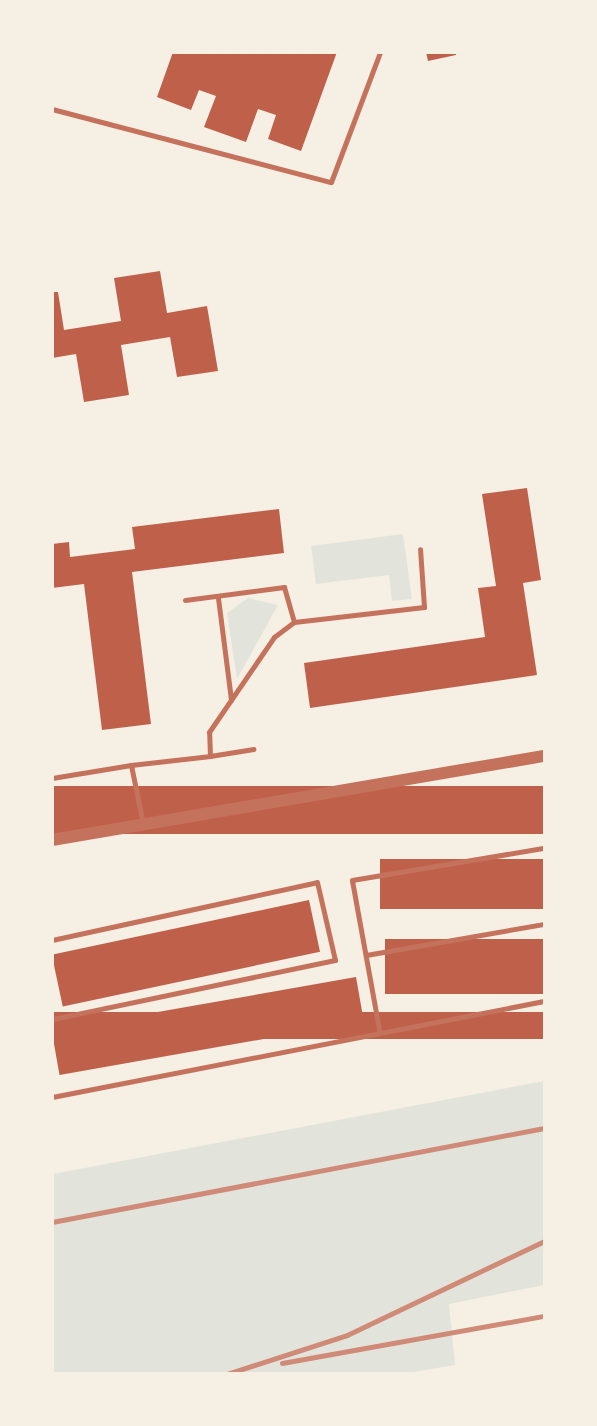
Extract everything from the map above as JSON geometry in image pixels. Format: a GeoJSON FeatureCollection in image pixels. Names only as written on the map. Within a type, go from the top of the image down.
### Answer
{"type":"FeatureCollection","features":[{"type":"Feature","properties":{"kind":"street"},"geometry":{"type":"LineString","coordinates":[[52,840],[544,756]]}},
{"type":"Feature","properties":{"kind":"lane"},"geometry":{"type":"LineString","coordinates":[[52,109],[331,182],[380,52]]}},
{"type":"Feature","properties":{"kind":"lane"},"geometry":{"type":"LineString","coordinates":[[210,756],[209,732],[274,637],[294,622],[424,607],[419,549]]}},
{"type":"Feature","properties":{"kind":"lane"},"geometry":{"type":"LineString","coordinates":[[185,600],[218,598],[284,587],[294,622]]}},
{"type":"Feature","properties":{"kind":"lane"},"geometry":{"type":"LineString","coordinates":[[218,598],[231,700]]}},
{"type":"Feature","properties":{"kind":"lane"},"geometry":{"type":"LineString","coordinates":[[53,778],[253,749]]}},
{"type":"Feature","properties":{"kind":"lane"},"geometry":{"type":"LineString","coordinates":[[131,765],[143,824]]}},
{"type":"Feature","properties":{"kind":"lane"},"geometry":{"type":"LineString","coordinates":[[379,1029],[352,880],[544,848]]}},
{"type":"Feature","properties":{"kind":"lane"},"geometry":{"type":"LineString","coordinates":[[52,940],[317,882],[335,960],[52,1019]]}},
{"type":"Feature","properties":{"kind":"lane"},"geometry":{"type":"LineString","coordinates":[[366,955],[544,924]]}},
{"type":"Feature","properties":{"kind":"lane"},"geometry":{"type":"LineString","coordinates":[[52,1097],[379,1029],[544,1001]]}},
{"type":"Feature","properties":{"kind":"shaded area"},"geometry":{"type":"Polygon","coordinates":[[[403,534],[412,599],[392,601],[389,575],[316,584],[311,546],[403,534]]]}},
{"type":"Feature","properties":{"kind":"shaded area"},"geometry":{"type":"Polygon","coordinates":[[[248,598],[278,605],[237,679],[227,613],[248,598]]]}},
{"type":"Feature","properties":{"kind":"shaded area"},"geometry":{"type":"Polygon","coordinates":[[[544,1081],[544,1285],[449,1304],[455,1365],[401,1374],[53,1373],[53,1174],[544,1081]]]}},
{"type":"Feature","properties":{"kind":"building"},"geometry":{"type":"Polygon","coordinates":[[[173,52],[337,52],[301,151],[268,139],[276,115],[258,109],[246,142],[204,127],[216,96],[199,90],[191,110],[157,97],[173,52]]]}},
{"type":"Feature","properties":{"kind":"building"},"geometry":{"type":"Polygon","coordinates":[[[426,52],[456,52],[456,55],[428,61],[426,52]]]}},
{"type":"Feature","properties":{"kind":"building"},"geometry":{"type":"Polygon","coordinates":[[[160,271],[167,313],[207,306],[218,371],[177,377],[170,337],[121,345],[129,395],[84,402],[76,354],[52,358],[52,292],[58,292],[64,330],[121,321],[114,278],[160,271]]]}},
{"type":"Feature","properties":{"kind":"building"},"geometry":{"type":"Polygon","coordinates":[[[527,488],[541,580],[523,583],[537,675],[310,708],[304,663],[485,637],[478,588],[496,586],[482,494],[527,488]]]}},
{"type":"Feature","properties":{"kind":"building"},"geometry":{"type":"Polygon","coordinates":[[[279,509],[284,553],[132,572],[151,724],[102,730],[84,584],[52,588],[52,544],[69,542],[70,557],[135,549],[132,527],[279,509]]]}},
{"type":"Feature","properties":{"kind":"building"},"geometry":{"type":"Polygon","coordinates":[[[52,786],[544,786],[544,834],[52,834],[52,786]]]}},
{"type":"Feature","properties":{"kind":"building"},"geometry":{"type":"Polygon","coordinates":[[[380,859],[544,859],[544,909],[380,909],[380,859]]]}},
{"type":"Feature","properties":{"kind":"building"},"geometry":{"type":"Polygon","coordinates":[[[309,900],[320,952],[63,1007],[52,955],[309,900]]]}},
{"type":"Feature","properties":{"kind":"building"},"geometry":{"type":"Polygon","coordinates":[[[385,939],[544,939],[544,994],[385,994],[385,939]]]}},
{"type":"Feature","properties":{"kind":"building"},"geometry":{"type":"Polygon","coordinates":[[[356,977],[364,1021],[60,1075],[52,1031],[356,977]]]}},
{"type":"Feature","properties":{"kind":"building"},"geometry":{"type":"Polygon","coordinates":[[[52,1012],[544,1012],[544,1039],[52,1039],[52,1012]]]}},
{"type":"Feature","properties":{"kind":"railway"},"geometry":{"type":"LineString","coordinates":[[52,1222],[544,1128]]}},
{"type":"Feature","properties":{"kind":"railway"},"geometry":{"type":"LineString","coordinates":[[227,1374],[347,1335],[544,1241]]}},
{"type":"Feature","properties":{"kind":"railway"},"geometry":{"type":"LineString","coordinates":[[282,1363],[544,1316]]}}]}
